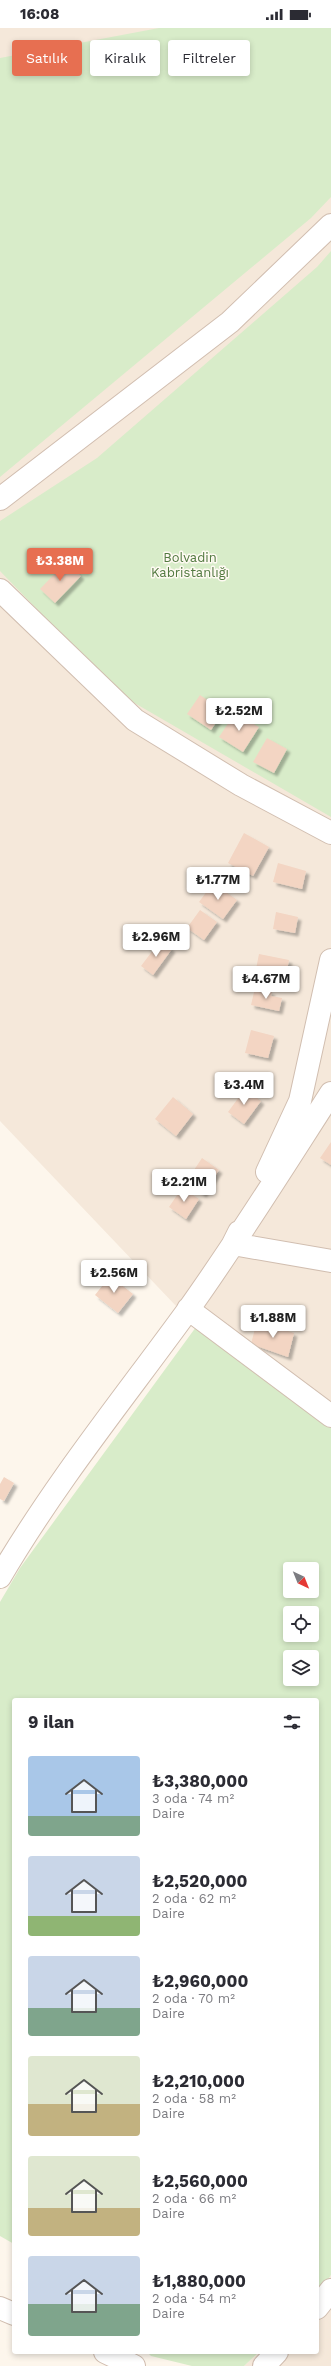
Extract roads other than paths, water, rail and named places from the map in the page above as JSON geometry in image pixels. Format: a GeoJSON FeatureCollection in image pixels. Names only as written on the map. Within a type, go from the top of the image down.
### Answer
{"type":"FeatureCollection","features":[{"type":"Feature","properties":{"kind":"street"},"geometry":{"type":"LineString","coordinates":[[0,499],[230,322],[331,225]]}},
{"type":"Feature","properties":{"kind":"street"},"geometry":{"type":"LineString","coordinates":[[0,590],[135,720],[241,785],[331,833]]}},
{"type":"Feature","properties":{"kind":"street"},"geometry":{"type":"LineString","coordinates":[[233,1244],[300,1101],[330,975]]}},
{"type":"Feature","properties":{"kind":"street"},"geometry":{"type":"LineString","coordinates":[[0,1577],[32,1523],[188,1310],[233,1244],[331,1093]]}},
{"type":"Feature","properties":{"kind":"street"},"geometry":{"type":"LineString","coordinates":[[233,1244],[331,1262]]}},
{"type":"Feature","properties":{"kind":"street"},"geometry":{"type":"LineString","coordinates":[[188,1310],[331,1416]]}},
{"type":"Feature","properties":{"kind":"street"},"geometry":{"type":"LineString","coordinates":[[319,2305],[331,2290]]}},
{"type":"Feature","properties":{"kind":"street"},"geometry":{"type":"LineString","coordinates":[[0,2308],[12,2313]]}},
{"type":"Feature","properties":{"kind":"street"},"geometry":{"type":"LineString","coordinates":[[109,2354],[134,2366]]}},
{"type":"Feature","properties":{"kind":"street"},"geometry":{"type":"LineString","coordinates":[[264,2366],[275,2354]]}},
{"type":"Feature","properties":{"kind":"park label","name":"Bolvadin Kabristanlığı"},"geometry":{"type":"Point","coordinates":[190,564]}}]}
